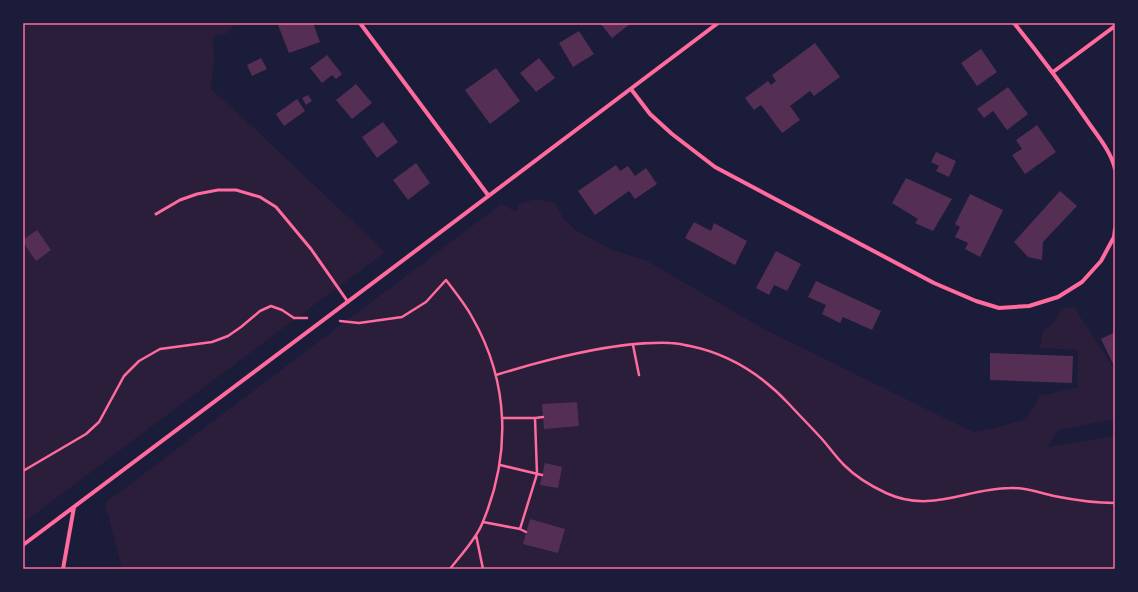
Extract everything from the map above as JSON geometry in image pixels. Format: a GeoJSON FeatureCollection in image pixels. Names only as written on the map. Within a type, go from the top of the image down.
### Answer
{"type":"FeatureCollection","features":[{"type":"Feature","properties":{"kind":"street"},"geometry":{"type":"LineString","coordinates":[[360,23],[488,195]]}},
{"type":"Feature","properties":{"kind":"street"},"geometry":{"type":"LineString","coordinates":[[23,545],[718,23]]}},
{"type":"Feature","properties":{"kind":"street"},"geometry":{"type":"LineString","coordinates":[[1014,23],[1053,72],[1096,133],[1113,161],[1115,169]]}},
{"type":"Feature","properties":{"kind":"street"},"geometry":{"type":"LineString","coordinates":[[1053,72],[1115,26]]}},
{"type":"Feature","properties":{"kind":"street"},"geometry":{"type":"LineString","coordinates":[[631,88],[650,114],[672,134],[715,167],[934,283],[976,301],[999,308],[1029,306],[1058,297],[1082,282],[1102,261],[1114,237],[1115,229]]}},
{"type":"Feature","properties":{"kind":"street"},"geometry":{"type":"LineString","coordinates":[[63,569],[74,506]]}},
{"type":"Feature","properties":{"kind":"lane"},"geometry":{"type":"LineString","coordinates":[[156,214],[180,200],[197,194],[218,190],[236,190],[260,197],[276,207],[311,249],[348,302]]}},
{"type":"Feature","properties":{"kind":"path"},"geometry":{"type":"LineString","coordinates":[[351,321],[358,324],[402,317],[426,302],[446,280],[472,318],[488,351],[496,375],[503,418],[503,442],[500,466],[491,499],[482,522],[450,569]]}},
{"type":"Feature","properties":{"kind":"path"},"geometry":{"type":"LineString","coordinates":[[23,471],[86,434],[99,422],[124,376],[138,361],[160,349],[212,342],[228,336],[260,311],[271,306],[282,310],[294,318]]}},
{"type":"Feature","properties":{"kind":"path"},"geometry":{"type":"LineString","coordinates":[[496,375],[537,362],[603,349],[633,345],[671,343],[698,348],[728,358],[747,369],[780,394],[844,465],[859,478],[888,494],[924,502],[950,499],[986,490],[1011,487],[1072,500],[1115,503]]}},
{"type":"Feature","properties":{"kind":"path"},"geometry":{"type":"LineString","coordinates":[[633,345],[639,376]]}},
{"type":"Feature","properties":{"kind":"path"},"geometry":{"type":"LineString","coordinates":[[503,418],[543,418]]}},
{"type":"Feature","properties":{"kind":"path"},"geometry":{"type":"LineString","coordinates":[[520,529],[537,474],[535,418]]}},
{"type":"Feature","properties":{"kind":"path"},"geometry":{"type":"LineString","coordinates":[[500,466],[542,475]]}},
{"type":"Feature","properties":{"kind":"path"},"geometry":{"type":"LineString","coordinates":[[482,522],[520,529],[526,532]]}},
{"type":"Feature","properties":{"kind":"path"},"geometry":{"type":"LineString","coordinates":[[475,534],[483,569]]}},
{"type":"Feature","properties":{"kind":"shaded area"},"geometry":{"type":"Polygon","coordinates":[[[23,23],[236,23],[225,34],[216,35],[213,39],[214,60],[211,89],[385,252],[23,523],[23,23]]]}},
{"type":"Feature","properties":{"kind":"shaded area"},"geometry":{"type":"Polygon","coordinates":[[[536,199],[555,203],[564,219],[577,231],[613,250],[647,261],[764,329],[973,432],[995,428],[1026,419],[1040,396],[1078,387],[1078,350],[1040,348],[1043,330],[1056,320],[1061,308],[1074,307],[1115,370],[1115,419],[1059,430],[1047,447],[1115,436],[1115,569],[122,569],[105,503],[501,204],[517,212],[519,204],[536,199]]]}},
{"type":"Feature","properties":{"kind":"building"},"geometry":{"type":"Polygon","coordinates":[[[284,23],[313,23],[320,42],[289,53],[278,25],[284,23]]]}},
{"type":"Feature","properties":{"kind":"building"},"geometry":{"type":"Polygon","coordinates":[[[600,23],[629,23],[630,24],[612,38],[600,23]]]}},
{"type":"Feature","properties":{"kind":"building"},"geometry":{"type":"Polygon","coordinates":[[[579,31],[594,54],[573,67],[559,43],[579,31]]]}},
{"type":"Feature","properties":{"kind":"building"},"geometry":{"type":"Polygon","coordinates":[[[815,43],[840,77],[814,96],[810,91],[790,106],[800,120],[782,133],[761,105],[754,110],[745,98],[768,81],[771,85],[776,81],[772,75],[815,43]]]}},
{"type":"Feature","properties":{"kind":"building"},"geometry":{"type":"Polygon","coordinates":[[[981,49],[997,72],[977,86],[961,63],[981,49]]]}},
{"type":"Feature","properties":{"kind":"building"},"geometry":{"type":"Polygon","coordinates":[[[327,55],[342,74],[336,79],[332,75],[322,83],[310,68],[327,55]]]}},
{"type":"Feature","properties":{"kind":"building"},"geometry":{"type":"Polygon","coordinates":[[[261,58],[267,69],[252,76],[247,65],[261,58]]]}},
{"type":"Feature","properties":{"kind":"building"},"geometry":{"type":"Polygon","coordinates":[[[539,58],[555,78],[536,92],[520,73],[539,58]]]}},
{"type":"Feature","properties":{"kind":"building"},"geometry":{"type":"Polygon","coordinates":[[[496,68],[520,101],[490,124],[465,90],[496,68]]]}},
{"type":"Feature","properties":{"kind":"building"},"geometry":{"type":"Polygon","coordinates":[[[356,84],[372,103],[352,119],[336,100],[356,84]]]}},
{"type":"Feature","properties":{"kind":"building"},"geometry":{"type":"Polygon","coordinates":[[[1008,87],[1028,114],[1007,130],[993,111],[984,118],[977,109],[1008,87]]]}},
{"type":"Feature","properties":{"kind":"building"},"geometry":{"type":"Polygon","coordinates":[[[308,95],[312,101],[306,105],[302,98],[308,95]]]}},
{"type":"Feature","properties":{"kind":"building"},"geometry":{"type":"Polygon","coordinates":[[[297,99],[305,111],[284,126],[276,114],[297,99]]]}},
{"type":"Feature","properties":{"kind":"building"},"geometry":{"type":"Polygon","coordinates":[[[383,122],[398,142],[377,158],[362,137],[383,122]]]}},
{"type":"Feature","properties":{"kind":"building"},"geometry":{"type":"Polygon","coordinates":[[[1037,125],[1056,152],[1025,174],[1012,155],[1022,149],[1016,140],[1037,125]]]}},
{"type":"Feature","properties":{"kind":"building"},"geometry":{"type":"Polygon","coordinates":[[[936,152],[956,161],[949,177],[936,171],[939,166],[931,162],[936,152]]]}},
{"type":"Feature","properties":{"kind":"building"},"geometry":{"type":"Polygon","coordinates":[[[416,163],[430,183],[408,200],[393,180],[416,163]]]}},
{"type":"Feature","properties":{"kind":"building"},"geometry":{"type":"Polygon","coordinates":[[[616,165],[620,171],[628,166],[635,176],[646,168],[657,184],[635,199],[629,191],[595,215],[578,191],[616,165]]]}},
{"type":"Feature","properties":{"kind":"building"},"geometry":{"type":"Polygon","coordinates":[[[906,178],[952,199],[933,231],[915,223],[918,219],[892,203],[906,178]]]}},
{"type":"Feature","properties":{"kind":"building"},"geometry":{"type":"Polygon","coordinates":[[[1060,191],[1077,206],[1043,242],[1042,260],[1028,257],[1014,242],[1060,191]]]}},
{"type":"Feature","properties":{"kind":"building"},"geometry":{"type":"Polygon","coordinates":[[[970,194],[1003,210],[980,257],[965,249],[968,243],[955,237],[960,227],[955,224],[970,194]]]}},
{"type":"Feature","properties":{"kind":"building"},"geometry":{"type":"Polygon","coordinates":[[[694,222],[711,231],[714,223],[747,241],[735,265],[685,238],[694,222]]]}},
{"type":"Feature","properties":{"kind":"building"},"geometry":{"type":"Polygon","coordinates":[[[37,230],[51,250],[36,261],[23,240],[37,230]]]}},
{"type":"Feature","properties":{"kind":"building"},"geometry":{"type":"Polygon","coordinates":[[[776,251],[801,264],[787,291],[774,285],[769,295],[756,288],[776,251]]]}},
{"type":"Feature","properties":{"kind":"building"},"geometry":{"type":"Polygon","coordinates":[[[816,281],[881,311],[872,330],[843,317],[840,323],[822,314],[826,305],[808,297],[816,281]]]}},
{"type":"Feature","properties":{"kind":"building"},"geometry":{"type":"Polygon","coordinates":[[[1115,332],[1115,368],[1101,339],[1115,332]]]}},
{"type":"Feature","properties":{"kind":"building"},"geometry":{"type":"Polygon","coordinates":[[[990,353],[1073,356],[1072,383],[990,380],[990,353]]]}},
{"type":"Feature","properties":{"kind":"building"},"geometry":{"type":"Polygon","coordinates":[[[577,402],[579,426],[544,429],[542,404],[577,402]]]}},
{"type":"Feature","properties":{"kind":"building"},"geometry":{"type":"Polygon","coordinates":[[[545,463],[562,467],[558,488],[540,485],[545,463]]]}},
{"type":"Feature","properties":{"kind":"building"},"geometry":{"type":"Polygon","coordinates":[[[530,519],[565,529],[558,553],[523,544],[530,519]]]}}]}
